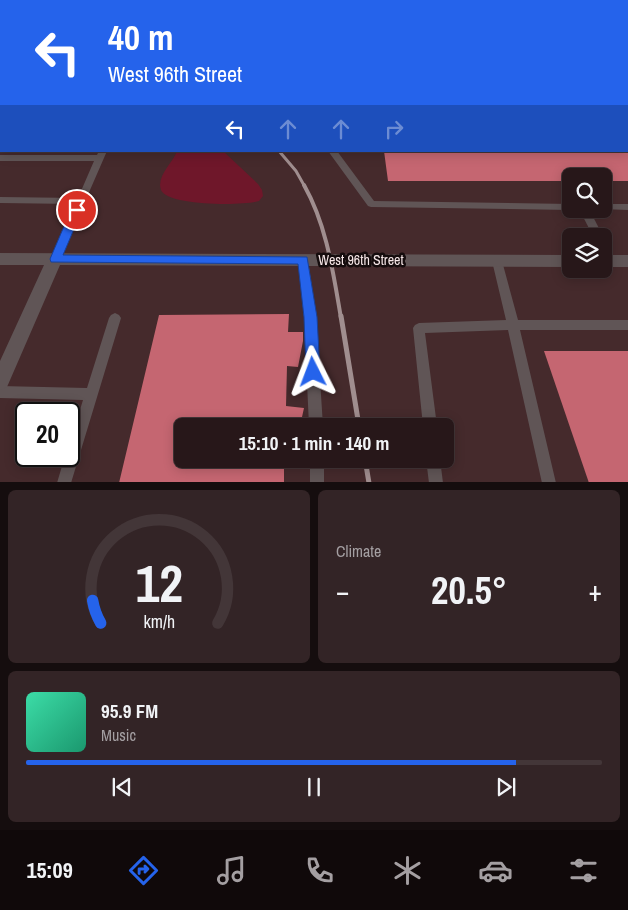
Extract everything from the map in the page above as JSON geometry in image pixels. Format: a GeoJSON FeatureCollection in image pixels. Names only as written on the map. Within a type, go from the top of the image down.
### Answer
{"type":"FeatureCollection","features":[{"type":"Feature","properties":{"kind":"street"},"geometry":{"type":"LineString","coordinates":[[612,258],[628,261]]}},
{"type":"Feature","properties":{"kind":"street","name":"West 96th Street"},"geometry":{"type":"LineString","coordinates":[[0,259],[562,261]]}},
{"type":"Feature","properties":{"kind":"street"},"geometry":{"type":"LineString","coordinates":[[0,381],[56,259]]}},
{"type":"Feature","properties":{"kind":"lane"},"geometry":{"type":"LineString","coordinates":[[333,152],[371,204],[562,207]]}},
{"type":"Feature","properties":{"kind":"lane"},"geometry":{"type":"LineString","coordinates":[[0,158],[101,155],[56,259]]}},
{"type":"Feature","properties":{"kind":"lane"},"geometry":{"type":"LineString","coordinates":[[0,200],[81,201]]}},
{"type":"Feature","properties":{"kind":"lane"},"geometry":{"type":"LineString","coordinates":[[612,207],[628,207]]}},
{"type":"Feature","properties":{"kind":"lane"},"geometry":{"type":"LineString","coordinates":[[303,260],[310,317],[316,418]]}},
{"type":"Feature","properties":{"kind":"lane"},"geometry":{"type":"LineString","coordinates":[[497,261],[549,482]]}},
{"type":"Feature","properties":{"kind":"lane"},"geometry":{"type":"LineString","coordinates":[[64,482],[115,318]]}},
{"type":"Feature","properties":{"kind":"lane"},"geometry":{"type":"LineString","coordinates":[[429,418],[419,328],[513,325],[628,325]]}},
{"type":"Feature","properties":{"kind":"lane"},"geometry":{"type":"LineString","coordinates":[[0,392],[91,394]]}},
{"type":"Feature","properties":{"kind":"lane"},"geometry":{"type":"LineString","coordinates":[[317,468],[317,482]]}},
{"type":"Feature","properties":{"kind":"lane"},"geometry":{"type":"LineString","coordinates":[[434,468],[436,482]]}},
{"type":"Feature","properties":{"kind":"shaded area"},"geometry":{"type":"Polygon","coordinates":[[[0,152],[628,152],[628,482],[0,482],[0,152]]]}},
{"type":"Feature","properties":{"kind":"shaded area"},"geometry":{"type":"Polygon","coordinates":[[[177,152],[224,152],[258,184],[263,196],[259,201],[251,203],[223,204],[191,202],[166,195],[161,190],[161,180],[177,152]]]}},
{"type":"Feature","properties":{"kind":"building"},"geometry":{"type":"Polygon","coordinates":[[[384,152],[628,152],[628,181],[612,181],[612,168],[562,168],[562,181],[388,181],[384,152]]]}},
{"type":"Feature","properties":{"kind":"building"},"geometry":{"type":"Polygon","coordinates":[[[289,314],[288,332],[303,332],[303,341],[298,367],[287,366],[286,406],[304,408],[302,418],[174,418],[174,468],[284,468],[284,482],[119,482],[159,315],[289,314]]]}},
{"type":"Feature","properties":{"kind":"building"},"geometry":{"type":"Polygon","coordinates":[[[544,351],[628,351],[628,482],[589,482],[544,351]]]}},
{"type":"Feature","properties":{"kind":"railway"},"geometry":{"type":"LineString","coordinates":[[280,152],[296,171],[305,187]]}},
{"type":"Feature","properties":{"kind":"railway"},"geometry":{"type":"LineString","coordinates":[[305,187],[324,233],[341,318]]}},
{"type":"Feature","properties":{"kind":"railway"},"geometry":{"type":"LineString","coordinates":[[341,316],[358,418]]}},
{"type":"Feature","properties":{"kind":"railway"},"geometry":{"type":"LineString","coordinates":[[366,468],[369,482]]}},
{"type":"Feature","properties":{"kind":"route"},"geometry":{"type":"LineString","coordinates":[[77,210],[56,259],[303,260],[310,317],[313,372]]}}]}
